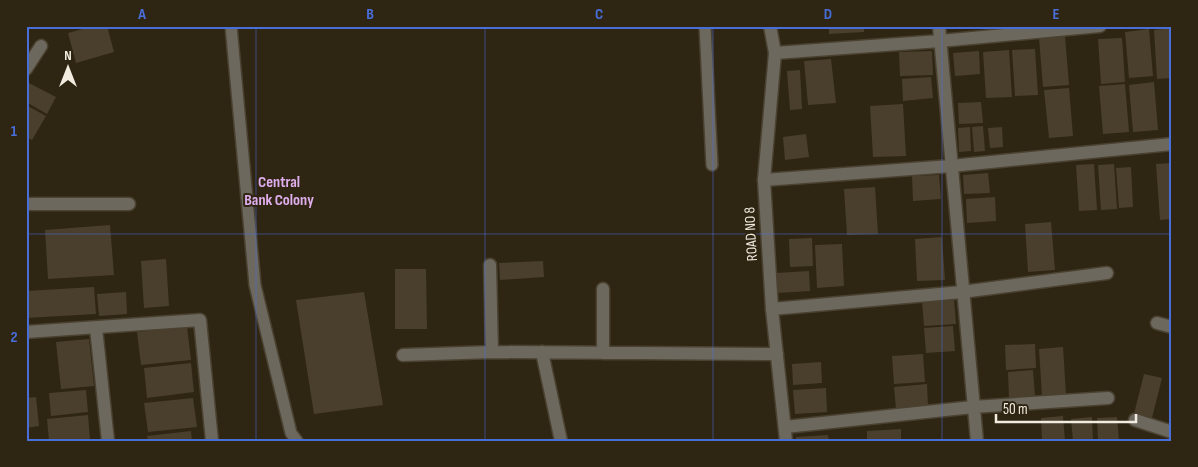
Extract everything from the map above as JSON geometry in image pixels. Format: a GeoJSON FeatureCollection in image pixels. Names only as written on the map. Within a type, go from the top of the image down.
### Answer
{"type":"FeatureCollection","features":[{"type":"Feature","properties":{"kind":"street","name":"ROAD NO 8"},"geometry":{"type":"LineString","coordinates":[[770,26],[775,53],[764,180],[772,309],[786,441]]}},
{"type":"Feature","properties":{"kind":"street"},"geometry":{"type":"LineString","coordinates":[[939,26],[972,407],[977,441]]}},
{"type":"Feature","properties":{"kind":"street"},"geometry":{"type":"LineString","coordinates":[[775,53],[940,41],[1100,26]]}},
{"type":"Feature","properties":{"kind":"street"},"geometry":{"type":"LineString","coordinates":[[26,69],[41,46]]}},
{"type":"Feature","properties":{"kind":"street"},"geometry":{"type":"LineString","coordinates":[[764,180],[951,166],[1172,144]]}},
{"type":"Feature","properties":{"kind":"street"},"geometry":{"type":"LineString","coordinates":[[26,204],[129,204]]}},
{"type":"Feature","properties":{"kind":"street"},"geometry":{"type":"LineString","coordinates":[[490,265],[492,352]]}},
{"type":"Feature","properties":{"kind":"street"},"geometry":{"type":"LineString","coordinates":[[772,309],[962,292],[1107,273]]}},
{"type":"Feature","properties":{"kind":"street"},"geometry":{"type":"LineString","coordinates":[[603,289],[603,353]]}},
{"type":"Feature","properties":{"kind":"street"},"geometry":{"type":"LineString","coordinates":[[26,332],[200,320],[212,441]]}},
{"type":"Feature","properties":{"kind":"street"},"geometry":{"type":"LineString","coordinates":[[1157,323],[1172,327]]}},
{"type":"Feature","properties":{"kind":"street"},"geometry":{"type":"LineString","coordinates":[[96,328],[108,441]]}},
{"type":"Feature","properties":{"kind":"street"},"geometry":{"type":"LineString","coordinates":[[404,355],[492,352],[777,354]]}},
{"type":"Feature","properties":{"kind":"street"},"geometry":{"type":"LineString","coordinates":[[542,352],[561,441]]}},
{"type":"Feature","properties":{"kind":"street"},"geometry":{"type":"LineString","coordinates":[[785,427],[972,407],[1108,398]]}},
{"type":"Feature","properties":{"kind":"street"},"geometry":{"type":"LineString","coordinates":[[1135,420],[1166,434]]}},
{"type":"Feature","properties":{"kind":"lane"},"geometry":{"type":"LineString","coordinates":[[231,26],[255,286],[291,433],[297,441]]}},
{"type":"Feature","properties":{"kind":"lane"},"geometry":{"type":"LineString","coordinates":[[705,26],[712,165]]}},
{"type":"Feature","properties":{"kind":"building"},"geometry":{"type":"Polygon","coordinates":[[[93,26],[107,26],[114,52],[76,63],[68,33],[93,26]]]}},
{"type":"Feature","properties":{"kind":"building"},"geometry":{"type":"Polygon","coordinates":[[[829,26],[864,26],[864,32],[829,34],[829,26]]]}},
{"type":"Feature","properties":{"kind":"building"},"geometry":{"type":"Polygon","coordinates":[[[1172,28],[1172,78],[1157,79],[1154,30],[1172,28]]]}},
{"type":"Feature","properties":{"kind":"building"},"geometry":{"type":"Polygon","coordinates":[[[1149,29],[1153,76],[1129,78],[1125,32],[1149,29]]]}},
{"type":"Feature","properties":{"kind":"building"},"geometry":{"type":"Polygon","coordinates":[[[1065,36],[1069,85],[1043,87],[1039,38],[1065,36]]]}},
{"type":"Feature","properties":{"kind":"building"},"geometry":{"type":"Polygon","coordinates":[[[1122,38],[1125,82],[1101,84],[1098,39],[1122,38]]]}},
{"type":"Feature","properties":{"kind":"building"},"geometry":{"type":"Polygon","coordinates":[[[1035,49],[1038,95],[1015,96],[1012,50],[1035,49]]]}},
{"type":"Feature","properties":{"kind":"building"},"geometry":{"type":"Polygon","coordinates":[[[1009,50],[1012,97],[986,98],[983,52],[1009,50]]]}},
{"type":"Feature","properties":{"kind":"building"},"geometry":{"type":"Polygon","coordinates":[[[932,51],[933,75],[900,76],[899,52],[932,51]]]}},
{"type":"Feature","properties":{"kind":"building"},"geometry":{"type":"Polygon","coordinates":[[[979,51],[980,74],[955,76],[953,53],[979,51]]]}},
{"type":"Feature","properties":{"kind":"building"},"geometry":{"type":"Polygon","coordinates":[[[831,59],[836,103],[808,105],[804,61],[831,59]]]}},
{"type":"Feature","properties":{"kind":"building"},"geometry":{"type":"Polygon","coordinates":[[[800,70],[802,109],[790,110],[787,71],[800,70]]]}},
{"type":"Feature","properties":{"kind":"building"},"geometry":{"type":"Polygon","coordinates":[[[931,77],[933,98],[903,101],[902,79],[931,77]]]}},
{"type":"Feature","properties":{"kind":"building"},"geometry":{"type":"Polygon","coordinates":[[[27,82],[56,97],[47,114],[26,102],[27,82]]]}},
{"type":"Feature","properties":{"kind":"building"},"geometry":{"type":"Polygon","coordinates":[[[1154,82],[1158,130],[1133,132],[1129,85],[1154,82]]]}},
{"type":"Feature","properties":{"kind":"building"},"geometry":{"type":"Polygon","coordinates":[[[1125,84],[1129,132],[1103,134],[1099,86],[1125,84]]]}},
{"type":"Feature","properties":{"kind":"building"},"geometry":{"type":"Polygon","coordinates":[[[1069,88],[1073,136],[1049,138],[1044,90],[1069,88]]]}},
{"type":"Feature","properties":{"kind":"building"},"geometry":{"type":"Polygon","coordinates":[[[981,102],[983,123],[959,124],[958,103],[981,102]]]}},
{"type":"Feature","properties":{"kind":"building"},"geometry":{"type":"Polygon","coordinates":[[[903,104],[906,156],[873,157],[870,106],[903,104]]]}},
{"type":"Feature","properties":{"kind":"building"},"geometry":{"type":"Polygon","coordinates":[[[26,105],[46,116],[32,140],[26,137],[26,105]]]}},
{"type":"Feature","properties":{"kind":"building"},"geometry":{"type":"Polygon","coordinates":[[[983,126],[985,151],[974,152],[972,127],[983,126]]]}},
{"type":"Feature","properties":{"kind":"building"},"geometry":{"type":"Polygon","coordinates":[[[970,127],[971,151],[959,152],[958,128],[970,127]]]}},
{"type":"Feature","properties":{"kind":"building"},"geometry":{"type":"Polygon","coordinates":[[[1002,127],[1003,147],[990,148],[988,128],[1002,127]]]}},
{"type":"Feature","properties":{"kind":"building"},"geometry":{"type":"Polygon","coordinates":[[[806,134],[809,157],[785,160],[783,137],[806,134]]]}},
{"type":"Feature","properties":{"kind":"building"},"geometry":{"type":"Polygon","coordinates":[[[1172,163],[1172,219],[1160,220],[1156,164],[1172,163]]]}},
{"type":"Feature","properties":{"kind":"building"},"geometry":{"type":"Polygon","coordinates":[[[1094,164],[1097,210],[1079,211],[1076,165],[1094,164]]]}},
{"type":"Feature","properties":{"kind":"building"},"geometry":{"type":"Polygon","coordinates":[[[1114,164],[1117,209],[1101,210],[1098,165],[1114,164]]]}},
{"type":"Feature","properties":{"kind":"building"},"geometry":{"type":"Polygon","coordinates":[[[1131,167],[1133,207],[1119,208],[1116,168],[1131,167]]]}},
{"type":"Feature","properties":{"kind":"building"},"geometry":{"type":"Polygon","coordinates":[[[988,173],[990,193],[964,194],[963,175],[988,173]]]}},
{"type":"Feature","properties":{"kind":"building"},"geometry":{"type":"Polygon","coordinates":[[[939,175],[941,199],[913,201],[912,176],[939,175]]]}},
{"type":"Feature","properties":{"kind":"building"},"geometry":{"type":"Polygon","coordinates":[[[875,187],[878,234],[847,235],[844,189],[875,187]]]}},
{"type":"Feature","properties":{"kind":"building"},"geometry":{"type":"Polygon","coordinates":[[[995,197],[996,221],[967,223],[966,199],[995,197]]]}},
{"type":"Feature","properties":{"kind":"building"},"geometry":{"type":"Polygon","coordinates":[[[1051,222],[1055,270],[1028,272],[1025,224],[1051,222]]]}},
{"type":"Feature","properties":{"kind":"building"},"geometry":{"type":"Polygon","coordinates":[[[110,225],[114,275],[48,279],[45,230],[110,225]]]}},
{"type":"Feature","properties":{"kind":"building"},"geometry":{"type":"Polygon","coordinates":[[[942,237],[945,280],[917,281],[915,239],[942,237]]]}},
{"type":"Feature","properties":{"kind":"building"},"geometry":{"type":"Polygon","coordinates":[[[812,238],[813,266],[790,267],[789,239],[812,238]]]}},
{"type":"Feature","properties":{"kind":"building"},"geometry":{"type":"Polygon","coordinates":[[[842,244],[844,286],[817,288],[815,245],[842,244]]]}},
{"type":"Feature","properties":{"kind":"building"},"geometry":{"type":"Polygon","coordinates":[[[166,259],[169,306],[144,308],[141,261],[166,259]]]}},
{"type":"Feature","properties":{"kind":"building"},"geometry":{"type":"Polygon","coordinates":[[[543,261],[544,277],[500,280],[499,263],[543,261]]]}},
{"type":"Feature","properties":{"kind":"building"},"geometry":{"type":"Polygon","coordinates":[[[395,269],[426,269],[427,329],[395,329],[395,269]]]}},
{"type":"Feature","properties":{"kind":"building"},"geometry":{"type":"Polygon","coordinates":[[[809,271],[810,291],[777,293],[776,273],[809,271]]]}},
{"type":"Feature","properties":{"kind":"building"},"geometry":{"type":"Polygon","coordinates":[[[94,287],[96,314],[26,318],[26,291],[94,287]]]}},
{"type":"Feature","properties":{"kind":"building"},"geometry":{"type":"Polygon","coordinates":[[[126,292],[127,314],[99,316],[97,294],[126,292]]]}},
{"type":"Feature","properties":{"kind":"building"},"geometry":{"type":"Polygon","coordinates":[[[364,292],[383,405],[314,414],[296,300],[364,292]]]}},
{"type":"Feature","properties":{"kind":"building"},"geometry":{"type":"Polygon","coordinates":[[[954,299],[956,324],[924,326],[922,301],[954,299]]]}},
{"type":"Feature","properties":{"kind":"building"},"geometry":{"type":"Polygon","coordinates":[[[953,326],[955,351],[926,353],[924,328],[953,326]]]}},
{"type":"Feature","properties":{"kind":"building"},"geometry":{"type":"Polygon","coordinates":[[[187,327],[191,360],[141,365],[137,332],[187,327]]]}},
{"type":"Feature","properties":{"kind":"building"},"geometry":{"type":"Polygon","coordinates":[[[89,339],[94,386],[61,389],[56,342],[89,339]]]}},
{"type":"Feature","properties":{"kind":"building"},"geometry":{"type":"Polygon","coordinates":[[[1035,344],[1036,368],[1006,370],[1005,345],[1035,344]]]}},
{"type":"Feature","properties":{"kind":"building"},"geometry":{"type":"Polygon","coordinates":[[[1063,347],[1066,394],[1042,396],[1039,349],[1063,347]]]}},
{"type":"Feature","properties":{"kind":"building"},"geometry":{"type":"Polygon","coordinates":[[[923,354],[925,382],[894,384],[892,356],[923,354]]]}},
{"type":"Feature","properties":{"kind":"building"},"geometry":{"type":"Polygon","coordinates":[[[821,362],[822,383],[793,385],[792,364],[821,362]]]}},
{"type":"Feature","properties":{"kind":"building"},"geometry":{"type":"Polygon","coordinates":[[[191,363],[194,392],[147,398],[144,368],[191,363]]]}},
{"type":"Feature","properties":{"kind":"building"},"geometry":{"type":"Polygon","coordinates":[[[1033,370],[1035,396],[1009,398],[1008,372],[1033,370]]]}},
{"type":"Feature","properties":{"kind":"building"},"geometry":{"type":"Polygon","coordinates":[[[1144,374],[1162,378],[1151,422],[1133,418],[1144,374]]]}},
{"type":"Feature","properties":{"kind":"building"},"geometry":{"type":"Polygon","coordinates":[[[927,384],[928,406],[896,409],[894,387],[927,384]]]}},
{"type":"Feature","properties":{"kind":"building"},"geometry":{"type":"Polygon","coordinates":[[[826,388],[827,412],[795,414],[793,390],[826,388]]]}},
{"type":"Feature","properties":{"kind":"building"},"geometry":{"type":"Polygon","coordinates":[[[86,390],[88,412],[51,416],[49,393],[86,390]]]}},
{"type":"Feature","properties":{"kind":"building"},"geometry":{"type":"Polygon","coordinates":[[[36,397],[39,426],[26,428],[26,398],[36,397]]]}},
{"type":"Feature","properties":{"kind":"building"},"geometry":{"type":"Polygon","coordinates":[[[193,398],[197,427],[148,432],[144,403],[193,398]]]}},
{"type":"Feature","properties":{"kind":"building"},"geometry":{"type":"Polygon","coordinates":[[[88,415],[90,439],[49,441],[47,419],[88,415]]]}},
{"type":"Feature","properties":{"kind":"building"},"geometry":{"type":"Polygon","coordinates":[[[1063,416],[1065,441],[1042,441],[1041,418],[1063,416]]]}},
{"type":"Feature","properties":{"kind":"building"},"geometry":{"type":"Polygon","coordinates":[[[1092,417],[1093,441],[1073,441],[1071,419],[1092,417]]]}},
{"type":"Feature","properties":{"kind":"building"},"geometry":{"type":"Polygon","coordinates":[[[1117,417],[1119,441],[1098,441],[1097,418],[1117,417]]]}},
{"type":"Feature","properties":{"kind":"building"},"geometry":{"type":"Polygon","coordinates":[[[901,429],[901,441],[867,441],[867,431],[901,429]]]}},
{"type":"Feature","properties":{"kind":"building"},"geometry":{"type":"Polygon","coordinates":[[[191,431],[192,441],[148,441],[147,436],[191,431]]]}},
{"type":"Feature","properties":{"kind":"building"},"geometry":{"type":"Polygon","coordinates":[[[828,435],[829,441],[796,441],[796,437],[828,435]]]}},
{"type":"Feature","properties":{"kind":"district","name":"Central Bank Colony"},"geometry":{"type":"Point","coordinates":[279,191]}}]}
